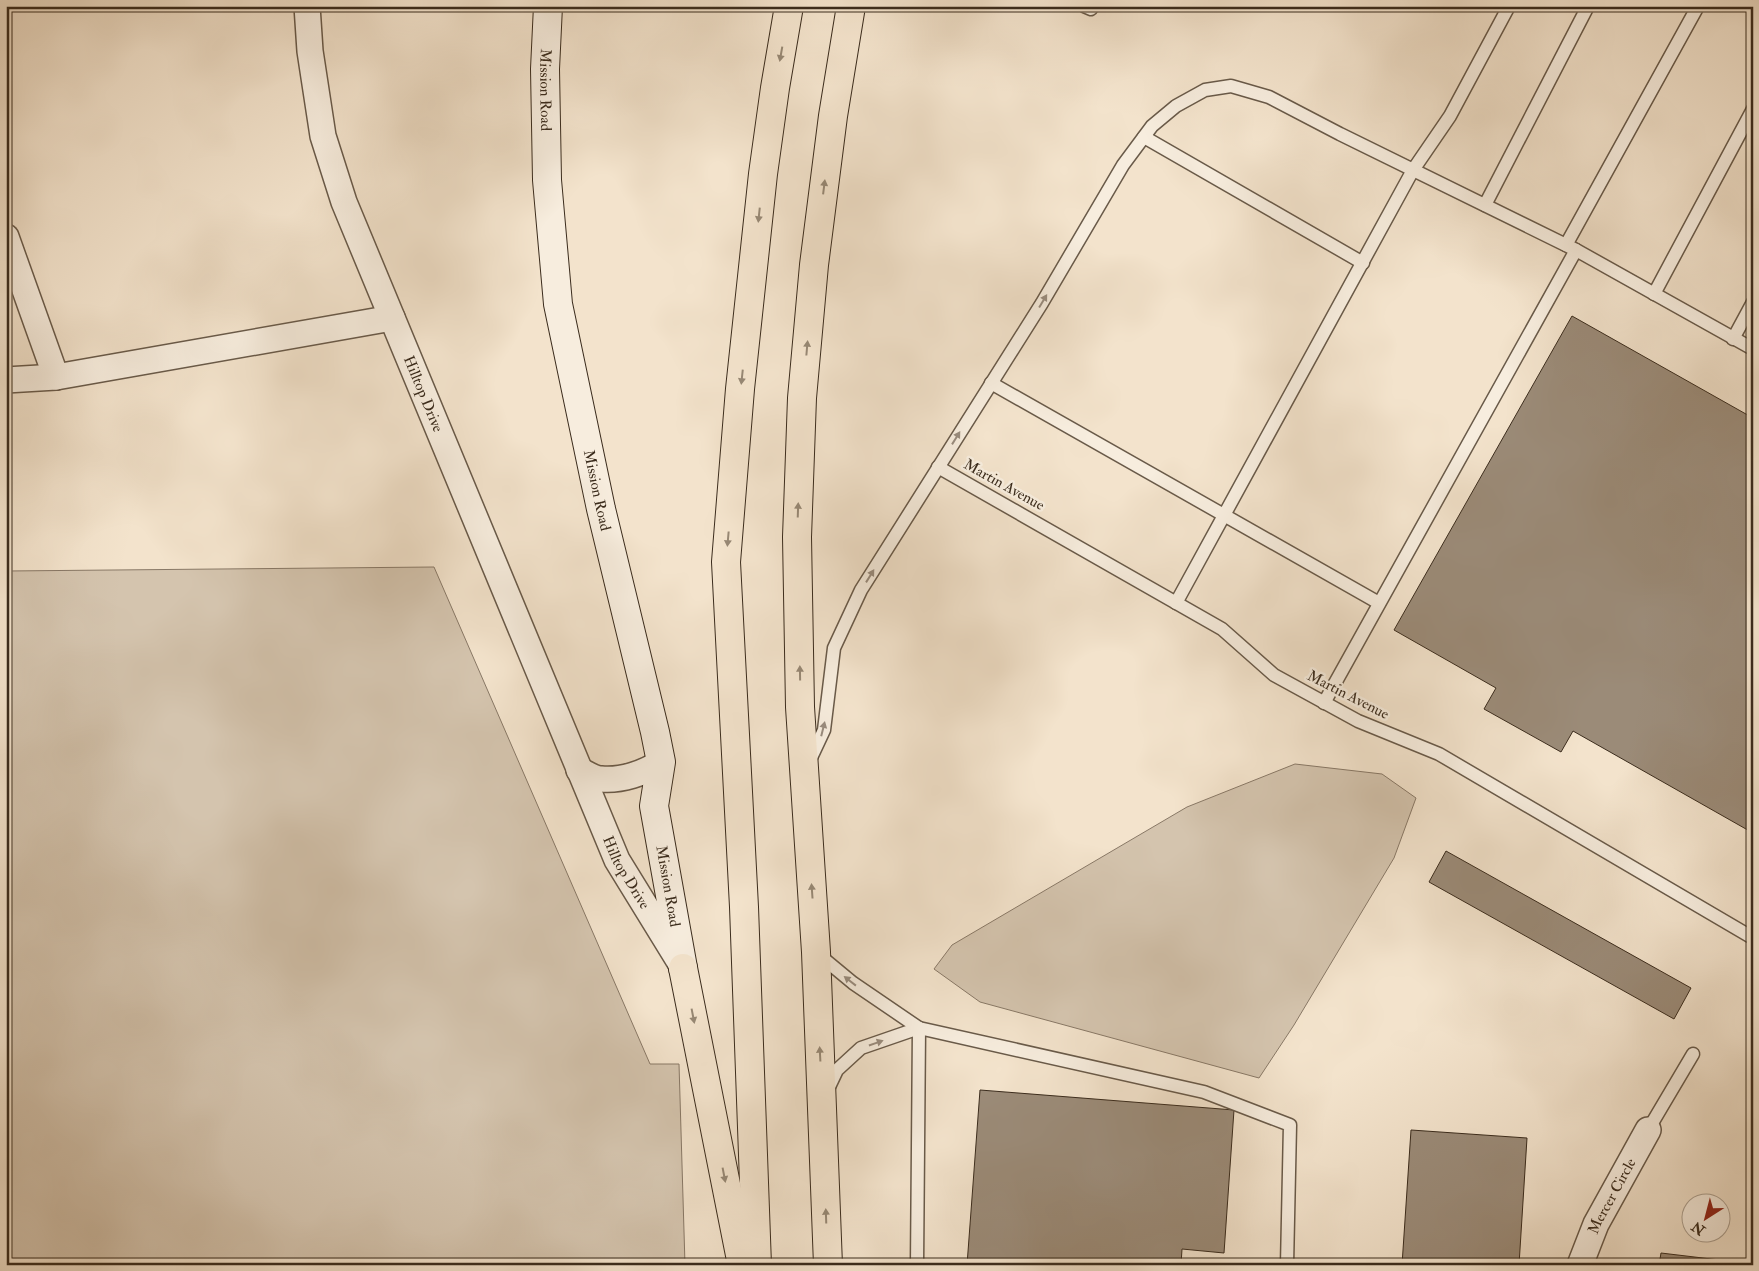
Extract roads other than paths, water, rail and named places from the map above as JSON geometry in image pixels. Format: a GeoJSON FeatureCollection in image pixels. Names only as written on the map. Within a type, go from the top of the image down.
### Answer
{"type":"FeatureCollection","features":[{"type":"Feature","properties":{"kind":"highway"},"geometry":{"type":"LineString","coordinates":[[757,1265],[744,907],[726,562],[740,389],[762,184],[775,88],[789,6]]}},
{"type":"Feature","properties":{"kind":"highway"},"geometry":{"type":"LineString","coordinates":[[828,1265],[816,952],[800,706],[797,537],[802,398],[815,256],[833,116],[851,6]]}},
{"type":"Feature","properties":{"kind":"highway"},"geometry":{"type":"LineString","coordinates":[[684,968],[742,1265]]}},
{"type":"Feature","properties":{"kind":"street","name":"Hilltop Drive"},"geometry":{"type":"LineString","coordinates":[[307,6],[310,51],[323,136],[344,202],[616,860],[684,968]]}},
{"type":"Feature","properties":{"kind":"street","name":"Mission Road"},"geometry":{"type":"LineString","coordinates":[[548,6],[545,68],[547,180],[558,304],[601,509],[661,762],[654,806],[684,968]]}},
{"type":"Feature","properties":{"kind":"street"},"geometry":{"type":"LineString","coordinates":[[6,237],[56,378]]}},
{"type":"Feature","properties":{"kind":"street"},"geometry":{"type":"LineString","coordinates":[[6,380],[56,378],[392,318]]}},
{"type":"Feature","properties":{"kind":"street"},"geometry":{"type":"LineString","coordinates":[[579,770],[600,779],[624,777],[648,770],[661,762]]}},
{"type":"Feature","properties":{"kind":"street","name":"Mercer Circle"},"geometry":{"type":"LineString","coordinates":[[1580,1265],[1596,1224],[1648,1130]]}},
{"type":"Feature","properties":{"kind":"lane"},"geometry":{"type":"LineString","coordinates":[[1176,603],[1413,170],[1450,116],[1509,6]]}},
{"type":"Feature","properties":{"kind":"lane"},"geometry":{"type":"LineString","coordinates":[[1485,206],[1588,6]]}},
{"type":"Feature","properties":{"kind":"lane"},"geometry":{"type":"LineString","coordinates":[[1324,702],[1571,248],[1698,6]]}},
{"type":"Feature","properties":{"kind":"lane"},"geometry":{"type":"LineString","coordinates":[[804,774],[824,730],[834,648],[862,590],[1042,303],[1123,165],[1152,126],[1176,106],[1205,90],[1231,86],[1269,97],[1571,248],[1753,349]]}},
{"type":"Feature","properties":{"kind":"lane"},"geometry":{"type":"LineString","coordinates":[[1654,294],[1753,109]]}},
{"type":"Feature","properties":{"kind":"lane"},"geometry":{"type":"LineString","coordinates":[[1144,137],[1363,263]]}},
{"type":"Feature","properties":{"kind":"lane"},"geometry":{"type":"LineString","coordinates":[[1733,338],[1753,302]]}},
{"type":"Feature","properties":{"kind":"lane"},"geometry":{"type":"LineString","coordinates":[[991,382],[1379,603]]}},
{"type":"Feature","properties":{"kind":"lane","name":"Martin Avenue"},"geometry":{"type":"LineString","coordinates":[[938,467],[1222,629],[1274,674],[1358,721],[1438,754],[1753,938]]}},
{"type":"Feature","properties":{"kind":"lane"},"geometry":{"type":"LineString","coordinates":[[816,952],[853,983],[919,1028],[1204,1092],[1290,1125],[1287,1265]]}},
{"type":"Feature","properties":{"kind":"lane"},"geometry":{"type":"LineString","coordinates":[[822,1101],[837,1070],[861,1048],[919,1028]]}},
{"type":"Feature","properties":{"kind":"lane"},"geometry":{"type":"LineString","coordinates":[[917,1265],[919,1028]]}},
{"type":"Feature","properties":{"kind":"lane"},"geometry":{"type":"LineString","coordinates":[[1648,1130],[1693,1054]]}}]}
